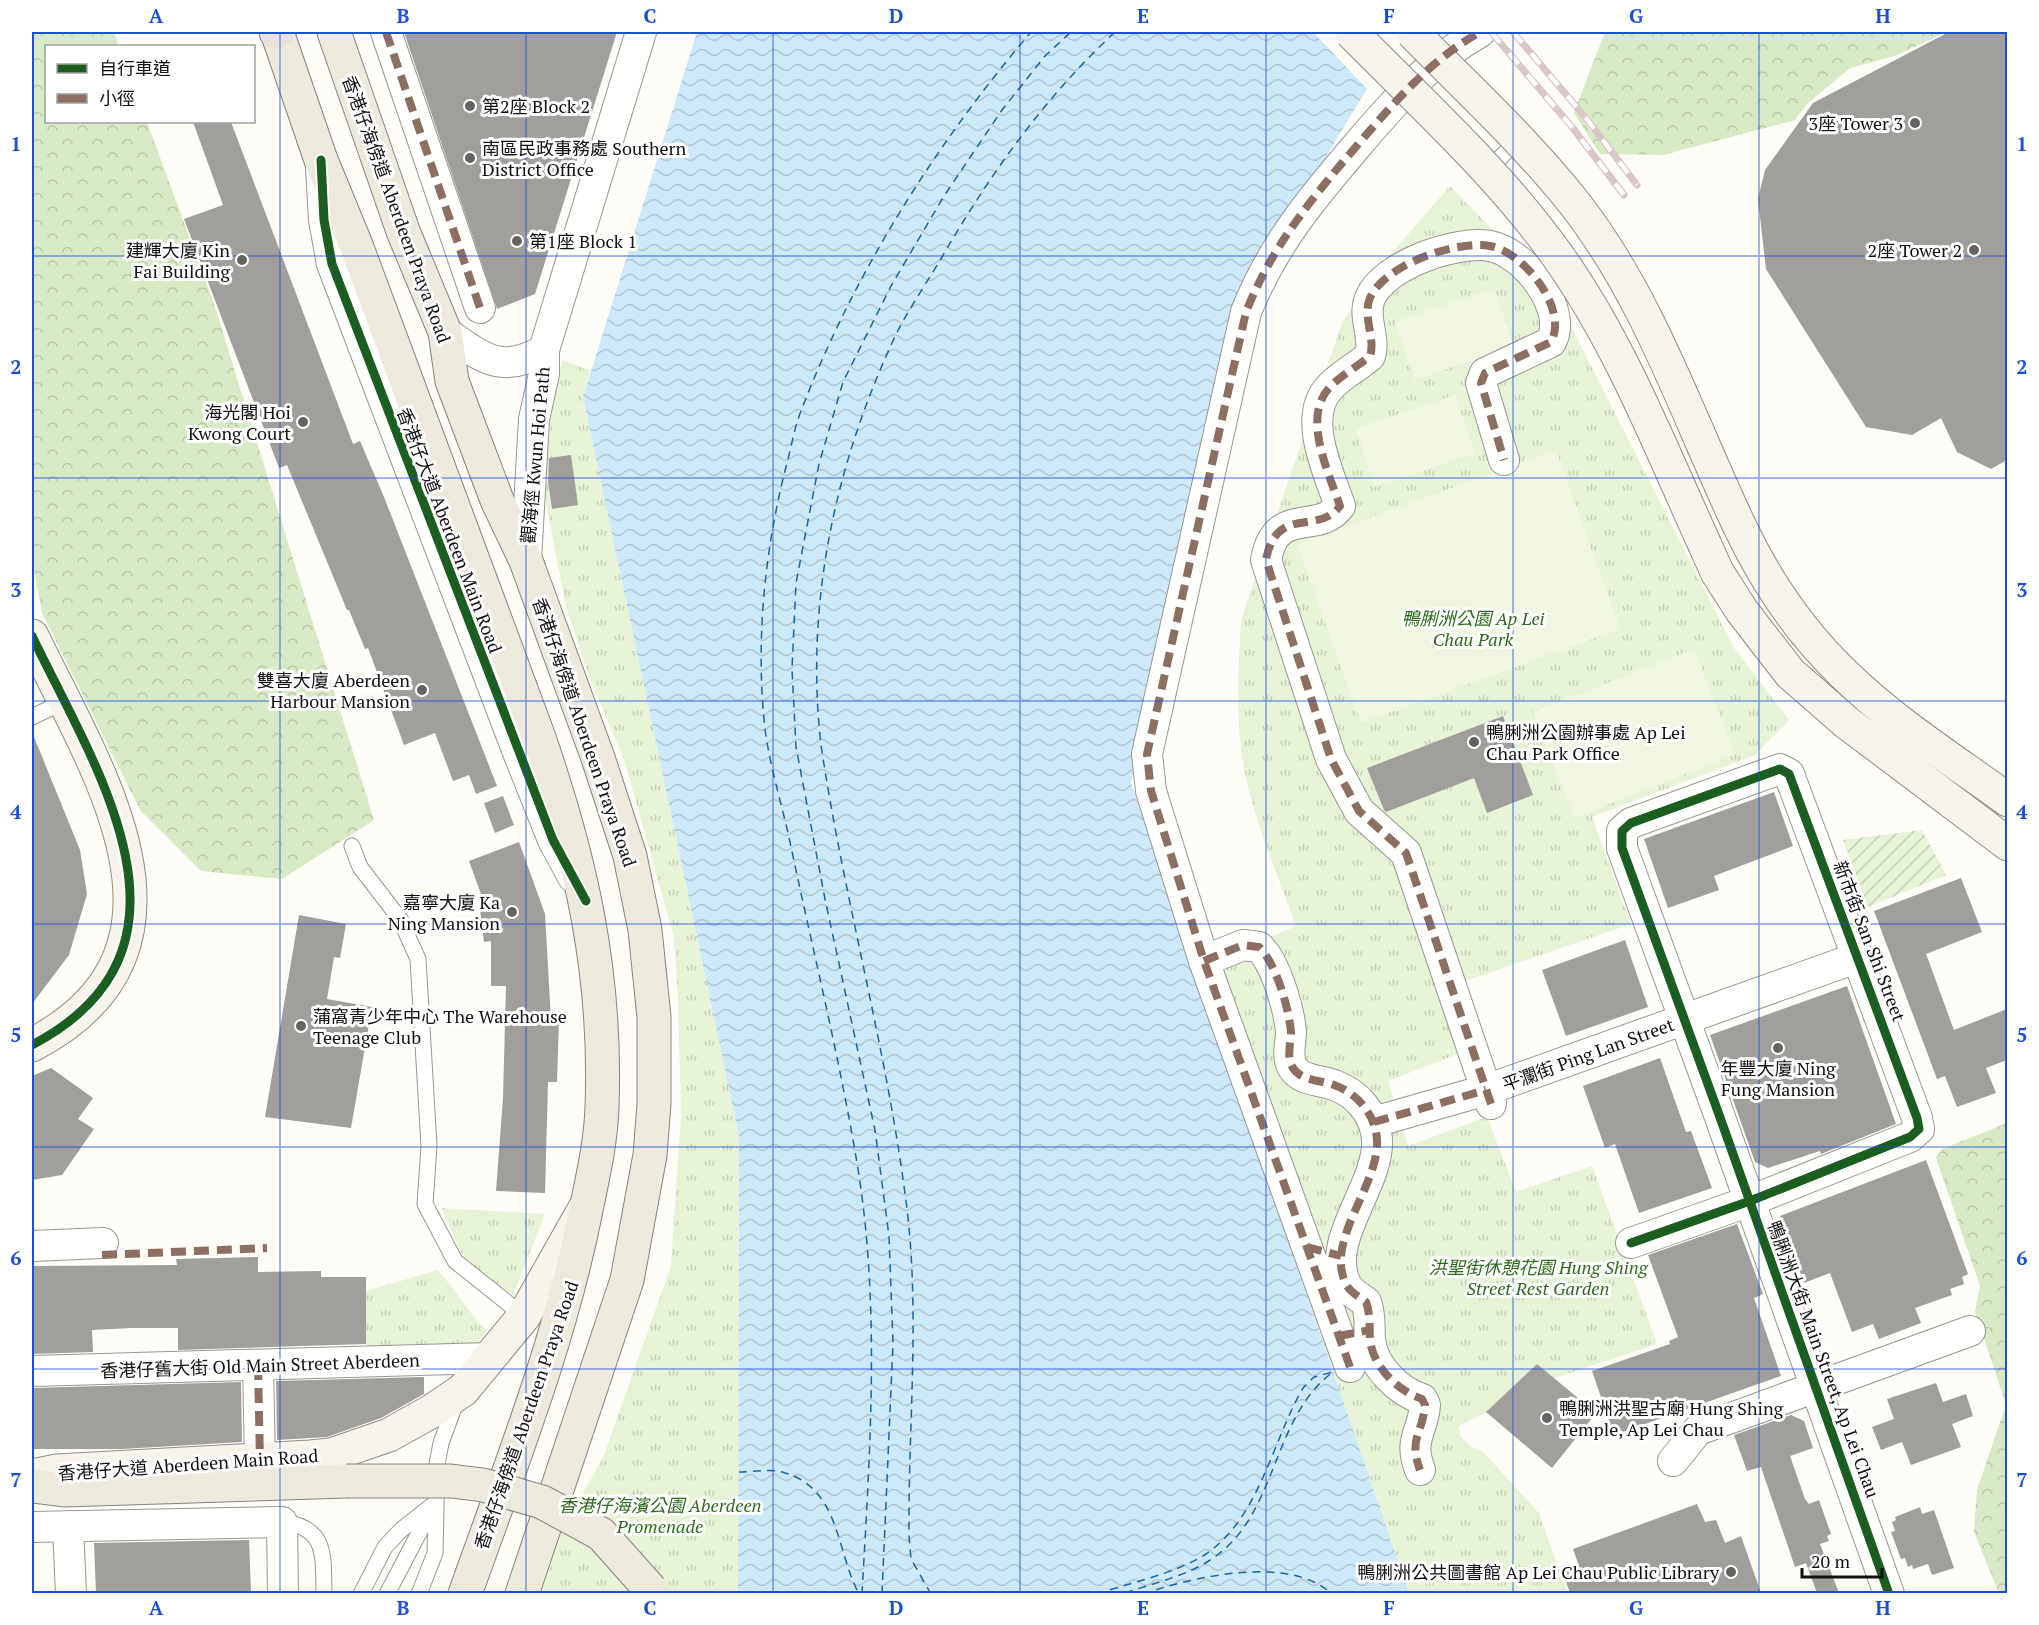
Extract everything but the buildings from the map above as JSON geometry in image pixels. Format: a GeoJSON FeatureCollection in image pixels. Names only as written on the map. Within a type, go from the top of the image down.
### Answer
{"type":"FeatureCollection","features":[{"type":"Feature","properties":{"kind":"main road","name":"香港仔海傍道 Aberdeen Praya Road"},"geometry":{"type":"LineString","coordinates":[[276,32],[321,160],[356,245],[538,735],[565,815],[594,940],[601,1016],[602,1074],[598,1147],[587,1204],[568,1295],[535,1397],[465,1593]]}},
{"type":"Feature","properties":{"kind":"main road","name":"香港仔海傍道 Aberdeen Praya Road"},"geometry":{"type":"LineString","coordinates":[[334,32],[404,231],[445,332],[452,381],[497,500],[526,561],[630,856],[645,930],[654,1017],[654,1104],[650,1155],[627,1280],[522,1593]]}},
{"type":"Feature","properties":{"kind":"main road"},"geometry":{"type":"LineString","coordinates":[[1351,32],[1487,171],[1541,232],[1563,263],[1612,345],[1717,572],[1742,611],[1790,673],[1837,715],[2007,844]]}},
{"type":"Feature","properties":{"kind":"main road"},"geometry":{"type":"LineString","coordinates":[[1412,32],[1518,140],[1575,204],[1657,340],[1740,527],[1775,592],[1821,651],[1873,700],[2007,800]]}},
{"type":"Feature","properties":{"kind":"main road"},"geometry":{"type":"LineString","coordinates":[[32,636],[106,792],[123,841],[131,884],[130,915],[114,965],[96,994],[64,1026],[32,1045]]}},
{"type":"Feature","properties":{"kind":"main road"},"geometry":{"type":"LineString","coordinates":[[1974,775],[2007,783]]}},
{"type":"Feature","properties":{"kind":"main road","name":"香港仔大道 Aberdeen Main Road"},"geometry":{"type":"LineString","coordinates":[[32,1476],[57,1471],[260,1461],[331,1455],[389,1435],[432,1411],[463,1390],[524,1316],[587,1204]]}},
{"type":"Feature","properties":{"kind":"main road"},"geometry":{"type":"LineString","coordinates":[[32,1509],[451,1481],[483,1485],[542,1502],[601,1534],[644,1592]]}},
{"type":"Feature","properties":{"kind":"main road"},"geometry":{"type":"LineString","coordinates":[[32,1486],[64,1491],[346,1489]]}},
{"type":"Feature","properties":{"kind":"street"},"geometry":{"type":"LineString","coordinates":[[386,32],[480,308]]}},
{"type":"Feature","properties":{"kind":"street","name":"觀海徑 Kwun Hoi Path"},"geometry":{"type":"LineString","coordinates":[[526,561],[534,419],[544,374],[544,350],[641,32]]}},
{"type":"Feature","properties":{"kind":"street"},"geometry":{"type":"LineString","coordinates":[[1350,1367],[1204,961],[1151,791],[1147,754],[1246,312],[1278,244],[1328,180],[1412,82],[1446,52],[1480,32]]}},
{"type":"Feature","properties":{"kind":"street"},"geometry":{"type":"LineString","coordinates":[[1488,1097],[1406,853],[1359,811],[1335,767],[1266,561],[1271,540],[1282,528],[1327,516],[1340,506],[1319,440],[1318,407],[1327,389],[1370,356],[1372,349],[1367,309],[1375,290],[1404,268],[1433,253],[1455,247],[1491,246],[1514,259],[1537,280],[1554,306],[1557,332],[1551,342],[1485,373],[1481,383],[1504,460]]}},
{"type":"Feature","properties":{"kind":"street","name":"觀海徑 Kwun Hoi Path"},"geometry":{"type":"LineString","coordinates":[[445,332],[481,358],[494,362],[526,360],[544,350]]}},
{"type":"Feature","properties":{"kind":"street","name":"鴨脷洲大街 Main Street, Ap Lei Chau"},"geometry":{"type":"LineString","coordinates":[[1780,769],[1631,824],[1622,831],[1622,848],[1889,1593]]}},
{"type":"Feature","properties":{"kind":"street","name":"新市街 San Shi Street"},"geometry":{"type":"LineString","coordinates":[[1750,1202],[1910,1137],[1918,1129],[1917,1118],[1859,957],[1789,774],[1780,769]]}},
{"type":"Feature","properties":{"kind":"street"},"geometry":{"type":"LineString","coordinates":[[1204,961],[1243,945],[1252,944],[1264,951],[1287,1007],[1291,1032],[1290,1061],[1294,1069],[1305,1077],[1335,1085],[1354,1095],[1374,1122],[1377,1140],[1374,1163],[1341,1256],[1346,1284],[1366,1302],[1369,1310],[1373,1354],[1381,1368],[1409,1394],[1422,1399],[1425,1405],[1416,1436],[1414,1455],[1420,1470]]}},
{"type":"Feature","properties":{"kind":"street","name":"平瀾街 Ping Lan Street"},"geometry":{"type":"LineString","coordinates":[[1374,1122],[1488,1097],[1685,1019],[1859,957]]}},
{"type":"Feature","properties":{"kind":"street"},"geometry":{"type":"LineString","coordinates":[[1631,1243],[1750,1202]]}},
{"type":"Feature","properties":{"kind":"street"},"geometry":{"type":"LineString","coordinates":[[32,1246],[103,1243]]}},
{"type":"Feature","properties":{"kind":"street"},"geometry":{"type":"LineString","coordinates":[[1307,1247],[1341,1256]]}},
{"type":"Feature","properties":{"kind":"street"},"geometry":{"type":"LineString","coordinates":[[1339,1336],[1370,1330]]}},
{"type":"Feature","properties":{"kind":"street"},"geometry":{"type":"LineString","coordinates":[[1673,1461],[1698,1430],[1970,1331]]}},
{"type":"Feature","properties":{"kind":"street","name":"香港仔舊大街 Old Main Street Aberdeen"},"geometry":{"type":"LineString","coordinates":[[32,1371],[489,1358]]}},
{"type":"Feature","properties":{"kind":"street"},"geometry":{"type":"LineString","coordinates":[[258,1365],[260,1461]]}},
{"type":"Feature","properties":{"kind":"street"},"geometry":{"type":"LineString","coordinates":[[32,1527],[282,1522],[283,1593]]}},
{"type":"Feature","properties":{"kind":"street"},"geometry":{"type":"LineString","coordinates":[[69,1526],[71,1593]]}},
{"type":"Feature","properties":{"kind":"lane"},"geometry":{"type":"LineString","coordinates":[[1487,171],[1518,140]]}},
{"type":"Feature","properties":{"kind":"lane"},"geometry":{"type":"LineString","coordinates":[[32,717],[63,702]]}},
{"type":"Feature","properties":{"kind":"lane"},"geometry":{"type":"LineString","coordinates":[[352,846],[360,867],[400,919],[418,959],[429,1146],[425,1204],[455,1261],[524,1316]]}},
{"type":"Feature","properties":{"kind":"lane"},"geometry":{"type":"LineString","coordinates":[[419,1593],[435,1553],[437,1526],[434,1504],[441,1443],[454,1406],[463,1390]]}},
{"type":"Feature","properties":{"kind":"lane"},"geometry":{"type":"LineString","coordinates":[[362,1593],[385,1547],[401,1530],[434,1504]]}},
{"type":"Feature","properties":{"kind":"lane"},"geometry":{"type":"LineString","coordinates":[[387,1593],[434,1504]]}},
{"type":"Feature","properties":{"kind":"lane"},"geometry":{"type":"LineString","coordinates":[[282,1522],[296,1523],[317,1537],[322,1549],[324,1593]]}},
{"type":"Feature","properties":{"kind":"green space"},"geometry":{"type":"Polygon","coordinates":[[[32,32],[114,32],[119,45],[45,45],[45,123],[147,123],[214,304],[374,820],[282,879],[201,871],[140,810],[42,613],[32,559],[32,32]]]}},
{"type":"Feature","properties":{"kind":"green space"},"geometry":{"type":"Polygon","coordinates":[[[1605,32],[1947,32],[1897,55],[1850,68],[1807,104],[1795,120],[1663,155],[1600,154],[1574,113],[1605,32]]]}},
{"type":"Feature","properties":{"kind":"green space","name":"鴨脷洲公園 Ap Lei Chau Park"},"geometry":{"type":"Polygon","coordinates":[[[1450,186],[1529,267],[1562,309],[1734,648],[1789,720],[1755,755],[1592,817],[1631,924],[1465,981],[1486,1043],[1388,1081],[1408,1146],[1487,1117],[1516,1192],[1592,1166],[1657,1344],[1552,1379],[1537,1364],[1485,1413],[1459,1426],[1460,1436],[1469,1445],[1484,1453],[1539,1513],[1567,1593],[1409,1593],[1195,970],[1296,926],[1256,816],[1245,771],[1241,748],[1238,684],[1241,620],[1342,323],[1372,276],[1450,186]]]}},
{"type":"Feature","properties":{"kind":"green space"},"geometry":{"type":"Polygon","coordinates":[[[1494,288],[1514,346],[1415,380],[1395,322],[1494,288]]]}},
{"type":"Feature","properties":{"kind":"green space","name":"香港仔海濱公園 Aberdeen Promenade"},"geometry":{"type":"Polygon","coordinates":[[[563,360],[590,371],[583,397],[739,1136],[738,1593],[536,1594],[552,1547],[603,1458],[671,1266],[681,1116],[674,937],[624,759],[590,679],[566,607],[541,477],[544,426],[563,360]]]}},
{"type":"Feature","properties":{"kind":"green space"},"geometry":{"type":"Polygon","coordinates":[[[1455,395],[1475,453],[1375,487],[1355,429],[1455,395]]]}},
{"type":"Feature","properties":{"kind":"green space"},"geometry":{"type":"Polygon","coordinates":[[[1556,450],[1620,629],[1361,723],[1297,544],[1556,450]]]}},
{"type":"Feature","properties":{"kind":"green space"},"geometry":{"type":"Polygon","coordinates":[[[1694,649],[1735,754],[1574,818],[1533,712],[1694,649]]]}},
{"type":"Feature","properties":{"kind":"green space"},"geometry":{"type":"Polygon","coordinates":[[[1922,830],[1946,875],[1868,907],[1843,840],[1922,830]]]}},
{"type":"Feature","properties":{"kind":"green space"},"geometry":{"type":"Polygon","coordinates":[[[2007,1123],[2007,1593],[1999,1593],[1974,1532],[1977,1490],[2006,1405],[1975,1311],[1980,1286],[1936,1158],[1942,1149],[2007,1123]]]}},
{"type":"Feature","properties":{"kind":"green space"},"geometry":{"type":"Polygon","coordinates":[[[442,1208],[545,1214],[513,1295],[482,1274],[460,1252],[442,1208]]]}},
{"type":"Feature","properties":{"kind":"green space"},"geometry":{"type":"Polygon","coordinates":[[[438,1270],[487,1331],[476,1345],[366,1348],[366,1291],[438,1270]]]}},
{"type":"Feature","properties":{"kind":"water"},"geometry":{"type":"Polygon","coordinates":[[[697,32],[1409,32],[1374,77],[1245,291],[1131,783],[1409,1593],[738,1593],[739,1136],[583,397],[697,32]]]}},
{"type":"Feature","properties":{"kind":"pier"},"geometry":{"type":"Polygon","coordinates":[[[1313,32],[1412,32],[1369,91],[1313,32]]]}},
{"type":"Feature","properties":{"kind":"ferry route"},"geometry":{"type":"LineString","coordinates":[[862,1594],[871,1375],[869,1266],[864,1211],[841,1078],[767,743],[761,661],[764,593],[773,525],[797,423],[822,360],[846,310],[900,212],[962,119],[1031,32]]}},
{"type":"Feature","properties":{"kind":"ferry route"},"geometry":{"type":"LineString","coordinates":[[882,1594],[893,1343],[889,1236],[875,1130],[825,899],[796,747],[792,669],[796,583],[819,464],[843,382],[891,286],[944,196],[1002,110],[1045,56],[1071,32]]}},
{"type":"Feature","properties":{"kind":"ferry route"},"geometry":{"type":"LineString","coordinates":[[931,1594],[911,1559],[909,1536],[913,1291],[907,1209],[889,1092],[841,861],[821,745],[817,693],[817,642],[821,590],[840,489],[854,440],[897,332],[960,226],[999,166],[1065,83],[1115,32]]}},
{"type":"Feature","properties":{"kind":"ferry route"},"geometry":{"type":"LineString","coordinates":[[1097,1594],[1181,1567],[1206,1554],[1224,1538],[1240,1520],[1252,1499],[1303,1388],[1314,1377],[1333,1372],[1313,1391],[1298,1413],[1252,1515],[1236,1537],[1216,1556],[1194,1569],[1122,1594]]}},
{"type":"Feature","properties":{"kind":"ferry route"},"geometry":{"type":"LineString","coordinates":[[739,1472],[768,1470],[785,1473],[803,1481],[817,1493],[834,1523],[851,1577],[859,1594]]}},
{"type":"Feature","properties":{"kind":"ferry route"},"geometry":{"type":"LineString","coordinates":[[1143,1594],[1213,1576],[1266,1572],[1291,1575],[1314,1582],[1332,1594]]}},
{"type":"Feature","properties":{"kind":"railway"},"geometry":{"type":"LineString","coordinates":[[1491,32],[1572,127],[1624,195]]}},
{"type":"Feature","properties":{"kind":"railway"},"geometry":{"type":"LineString","coordinates":[[1513,32],[1586,118],[1637,185]]}},
{"type":"Feature","properties":{"kind":"marked path"},"geometry":{"type":"LineString","coordinates":[[386,32],[480,308]]}},
{"type":"Feature","properties":{"kind":"marked path"},"geometry":{"type":"LineString","coordinates":[[1350,1367],[1204,961],[1151,791],[1147,754],[1246,312],[1257,287],[1296,222],[1326,182],[1374,126],[1430,68],[1480,32]]}},
{"type":"Feature","properties":{"kind":"marked path"},"geometry":{"type":"LineString","coordinates":[[1491,1104],[1406,853],[1359,811],[1331,759],[1266,560],[1271,543],[1279,532],[1288,526],[1331,515],[1340,506],[1320,445],[1318,414],[1322,399],[1334,383],[1370,356],[1371,342],[1367,313],[1370,298],[1378,286],[1405,265],[1422,257],[1476,245],[1503,250],[1529,270],[1549,299],[1554,314],[1555,329],[1551,342],[1485,373],[1481,383],[1504,460]]}},
{"type":"Feature","properties":{"kind":"marked path"},"geometry":{"type":"LineString","coordinates":[[1204,961],[1243,945],[1259,947],[1276,975],[1288,1011],[1291,1032],[1289,1055],[1293,1068],[1306,1078],[1334,1085],[1350,1093],[1369,1113],[1373,1121],[1377,1139],[1376,1157],[1347,1231],[1342,1249],[1341,1267],[1347,1287],[1366,1302],[1368,1307],[1372,1350],[1381,1368],[1396,1384],[1422,1399],[1425,1405],[1415,1450],[1420,1470]]}},
{"type":"Feature","properties":{"kind":"marked path"},"geometry":{"type":"LineString","coordinates":[[1374,1122],[1486,1090]]}},
{"type":"Feature","properties":{"kind":"marked path"},"geometry":{"type":"LineString","coordinates":[[1307,1247],[1341,1256]]}},
{"type":"Feature","properties":{"kind":"marked path"},"geometry":{"type":"LineString","coordinates":[[102,1255],[267,1248]]}},
{"type":"Feature","properties":{"kind":"marked path"},"geometry":{"type":"LineString","coordinates":[[1339,1336],[1370,1330]]}},
{"type":"Feature","properties":{"kind":"marked path"},"geometry":{"type":"LineString","coordinates":[[258,1365],[260,1461]]}},
{"type":"Feature","properties":{"kind":"cycle path"},"geometry":{"type":"LineString","coordinates":[[321,160],[324,220],[332,264],[553,840],[586,901]]}},
{"type":"Feature","properties":{"kind":"cycle path"},"geometry":{"type":"LineString","coordinates":[[32,636],[85,742],[108,798],[125,854],[130,908],[119,959],[88,1005],[32,1045]]}},
{"type":"Feature","properties":{"kind":"cycle path"},"geometry":{"type":"LineString","coordinates":[[1631,1243],[1750,1201],[1910,1137],[1919,1129],[1917,1118],[1789,774],[1780,769],[1631,823],[1622,831],[1622,848],[1724,1127],[1757,1220],[1889,1594]]}},
{"type":"Feature","properties":{"kind":"place","name":"第2座 Block 2"},"geometry":{"type":"Point","coordinates":[470,106]}},
{"type":"Feature","properties":{"kind":"place","name":"3座 Tower 3"},"geometry":{"type":"Point","coordinates":[1915,123]}},
{"type":"Feature","properties":{"kind":"place","name":"南區民政事務處 Southern District Office"},"geometry":{"type":"Point","coordinates":[470,158]}},
{"type":"Feature","properties":{"kind":"place","name":"第1座 Block 1"},"geometry":{"type":"Point","coordinates":[517,241]}},
{"type":"Feature","properties":{"kind":"place","name":"2座 Tower 2"},"geometry":{"type":"Point","coordinates":[1974,250]}},
{"type":"Feature","properties":{"kind":"place","name":"建輝大廈 Kin Fai Building"},"geometry":{"type":"Point","coordinates":[242,260]}},
{"type":"Feature","properties":{"kind":"place","name":"海光閣 Hoi Kwong Court"},"geometry":{"type":"Point","coordinates":[303,422]}},
{"type":"Feature","properties":{"kind":"place","name":"雙喜大廈 Aberdeen Harbour Mansion"},"geometry":{"type":"Point","coordinates":[422,690]}},
{"type":"Feature","properties":{"kind":"place","name":"鴨脷洲公園辦事處 Ap Lei Chau Park Office"},"geometry":{"type":"Point","coordinates":[1474,742]}},
{"type":"Feature","properties":{"kind":"place","name":"嘉寧大廈 Ka Ning Mansion"},"geometry":{"type":"Point","coordinates":[512,912]}},
{"type":"Feature","properties":{"kind":"place","name":"蒲窩青少年中心 The Warehouse Teenage Club"},"geometry":{"type":"Point","coordinates":[301,1026]}},
{"type":"Feature","properties":{"kind":"place","name":"年豐大廈 Ning Fung Mansion"},"geometry":{"type":"Point","coordinates":[1778,1048]}},
{"type":"Feature","properties":{"kind":"place","name":"鴨脷洲洪聖古廟 Hung Shing Temple, Ap Lei Chau"},"geometry":{"type":"Point","coordinates":[1547,1418]}},
{"type":"Feature","properties":{"kind":"place","name":"鴨脷洲公共圖書館 Ap Lei Chau Public Library"},"geometry":{"type":"Point","coordinates":[1731,1572]}},
{"type":"Feature","properties":{"kind":"park label","name":"洪聖街休憩花園 Hung Shing Street Rest Garden"},"geometry":{"type":"Point","coordinates":[1538,1277]}}]}
